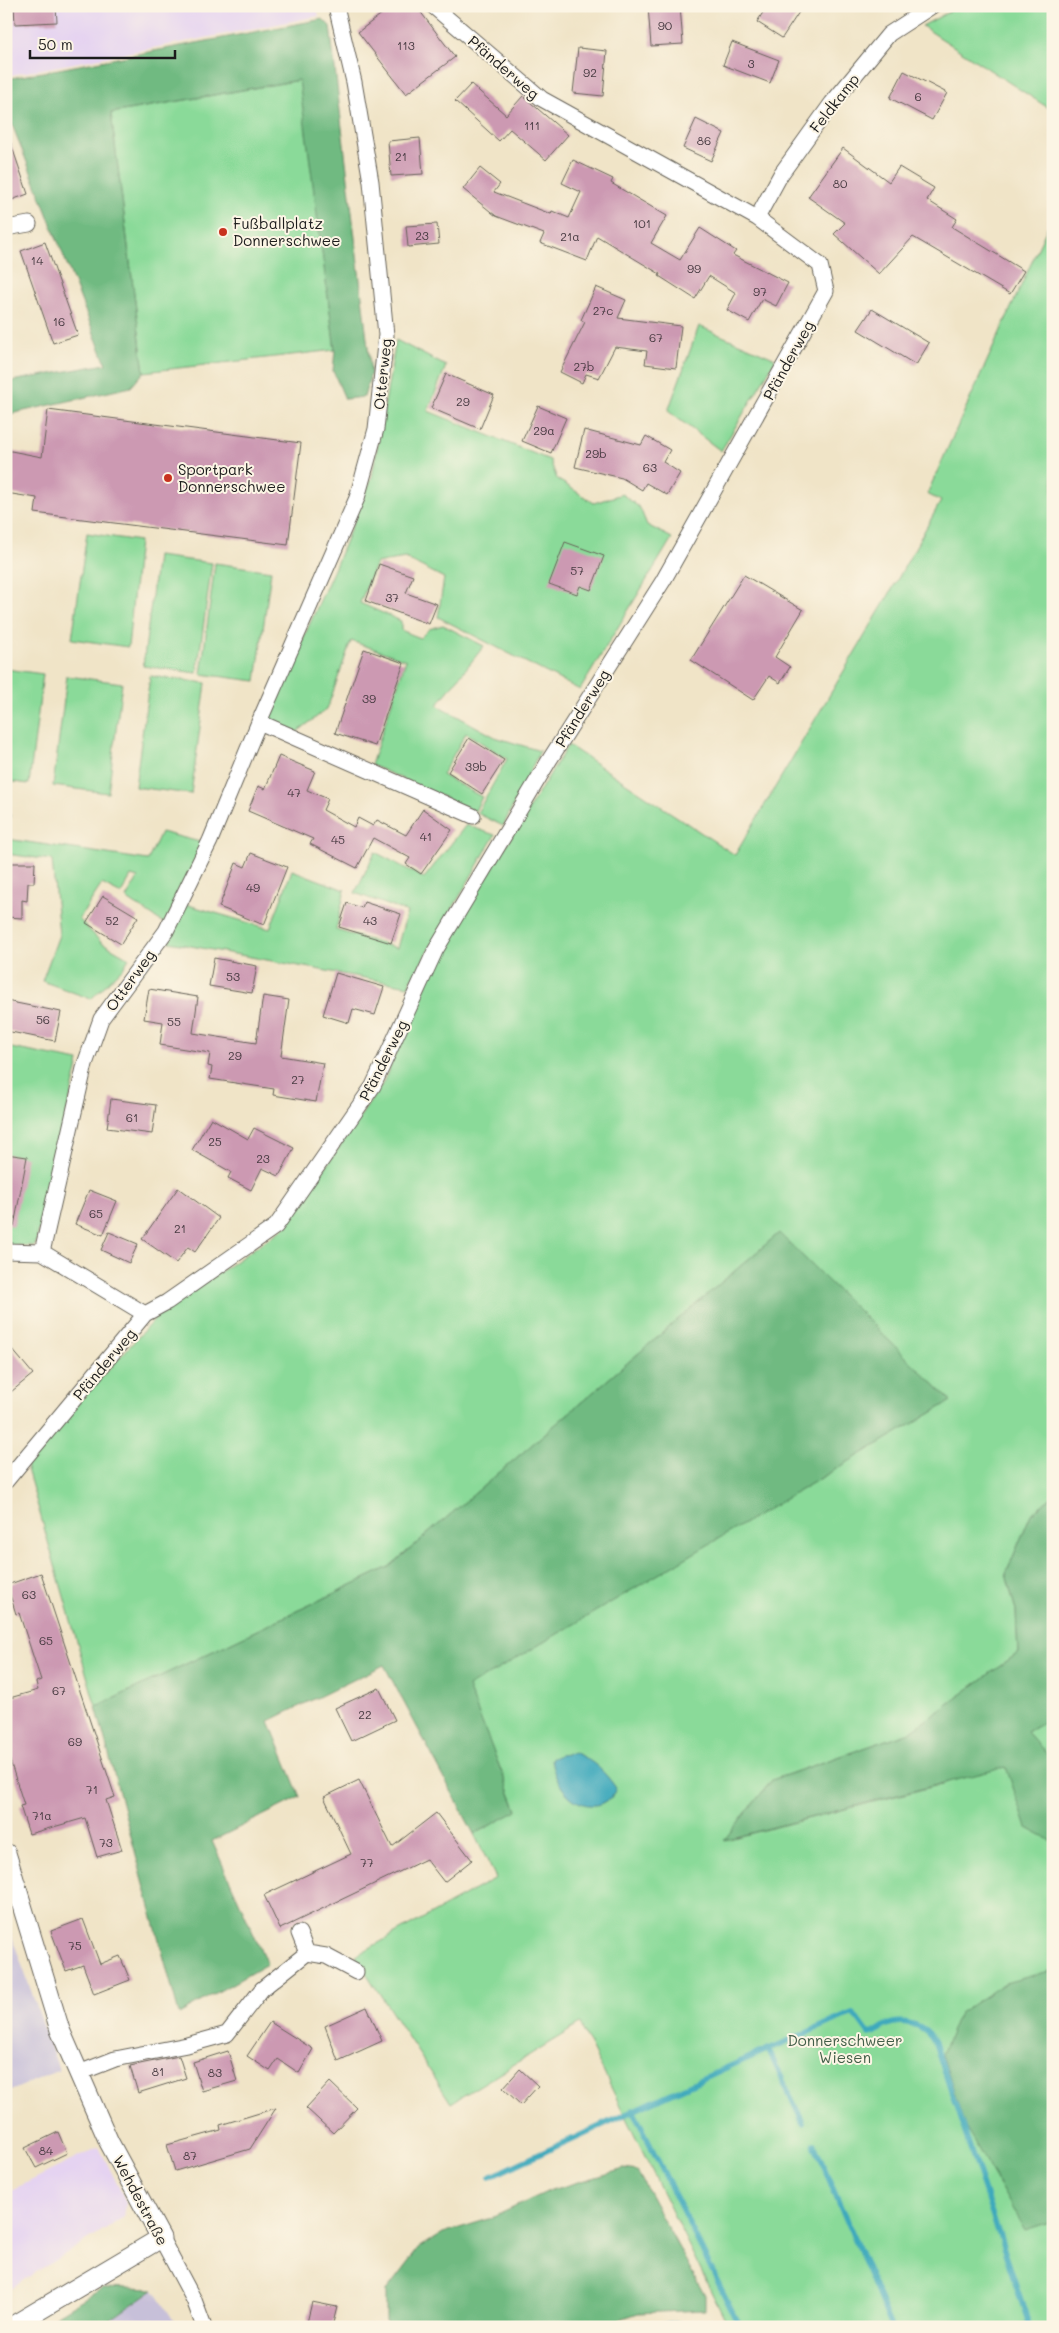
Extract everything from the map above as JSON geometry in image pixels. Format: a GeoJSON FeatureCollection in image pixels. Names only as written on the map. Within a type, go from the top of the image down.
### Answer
{"type":"FeatureCollection","features":[{"type":"Feature","properties":{"kind":"street","name":"Otterweg"},"geometry":{"type":"LineString","coordinates":[[42,1252],[86,1064],[101,1019],[166,931],[210,840],[259,722],[357,498],[376,429],[386,335],[370,182],[354,82],[336,6]]}},
{"type":"Feature","properties":{"kind":"street","name":"Pfänderweg"},"geometry":{"type":"LineString","coordinates":[[6,1481],[145,1314],[167,1302],[276,1226],[373,1086],[435,952],[550,759],[663,580],[826,291],[820,265],[757,218],[542,99],[433,6]]}},
{"type":"Feature","properties":{"kind":"street","name":"Feldkamp"},"geometry":{"type":"LineString","coordinates":[[757,218],[781,174],[832,102],[889,34],[932,6]]}},
{"type":"Feature","properties":{"kind":"street"},"geometry":{"type":"LineString","coordinates":[[6,228],[28,224]]}},
{"type":"Feature","properties":{"kind":"street"},"geometry":{"type":"LineString","coordinates":[[259,722],[473,816]]}},
{"type":"Feature","properties":{"kind":"street"},"geometry":{"type":"LineString","coordinates":[[6,1251],[42,1252],[145,1314]]}},
{"type":"Feature","properties":{"kind":"street","name":"Wehdestraße"},"geometry":{"type":"LineString","coordinates":[[6,1853],[60,2030],[109,2142],[194,2300],[204,2327]]}},
{"type":"Feature","properties":{"kind":"street"},"geometry":{"type":"LineString","coordinates":[[299,1933],[307,1953]]}},
{"type":"Feature","properties":{"kind":"street"},"geometry":{"type":"LineString","coordinates":[[79,2073],[115,2059],[187,2045],[227,2034],[262,1989],[307,1953],[326,1956],[356,1972]]}},
{"type":"Feature","properties":{"kind":"street"},"geometry":{"type":"LineString","coordinates":[[11,2327],[161,2238]]}},
{"type":"Feature","properties":{"kind":"shaded area"},"geometry":{"type":"Polygon","coordinates":[[[6,6],[316,6],[319,16],[6,76],[6,6]]]}},
{"type":"Feature","properties":{"kind":"shaded area"},"geometry":{"type":"Polygon","coordinates":[[[10,1931],[59,2070],[6,2093],[6,1933],[10,1931]]]}},
{"type":"Feature","properties":{"kind":"shaded area"},"geometry":{"type":"Polygon","coordinates":[[[99,2147],[126,2202],[124,2217],[6,2291],[6,2187],[10,2191],[99,2147]]]}},
{"type":"Feature","properties":{"kind":"shaded area"},"geometry":{"type":"Polygon","coordinates":[[[154,2289],[177,2326],[187,2319],[189,2327],[100,2327],[154,2289]]]}},
{"type":"Feature","properties":{"kind":"green space"},"geometry":{"type":"Polygon","coordinates":[[[960,6],[1053,6],[1053,111],[922,26],[960,6]]]}},
{"type":"Feature","properties":{"kind":"green space"},"geometry":{"type":"Polygon","coordinates":[[[323,19],[330,26],[371,373],[364,397],[345,399],[333,371],[335,350],[299,80],[111,113],[144,372],[131,387],[6,415],[6,382],[106,364],[6,109],[6,79],[323,19]]]}},
{"type":"Feature","properties":{"kind":"green space","name":"Fußballplatz Donnerschwee"},"geometry":{"type":"Polygon","coordinates":[[[300,80],[335,350],[144,372],[111,113],[300,80]]]}},
{"type":"Feature","properties":{"kind":"green space","name":"Donnerschweer Wiesen"},"geometry":{"type":"Polygon","coordinates":[[[1053,215],[1053,1496],[1031,1514],[1006,1574],[1016,1611],[1018,1653],[910,1732],[772,1780],[725,1840],[943,1784],[1037,1744],[1027,1732],[1053,1717],[1053,2327],[726,2327],[727,2324],[580,2024],[451,2103],[355,1956],[496,1878],[474,1834],[517,1810],[467,1687],[951,1401],[778,1234],[389,1567],[96,1707],[25,1462],[159,1314],[284,1228],[383,1083],[441,951],[568,745],[735,855],[890,593],[941,501],[927,494],[1053,215]]]}},
{"type":"Feature","properties":{"kind":"green space"},"geometry":{"type":"Polygon","coordinates":[[[699,326],[776,359],[721,451],[668,411],[699,326]]]}},
{"type":"Feature","properties":{"kind":"green space"},"geometry":{"type":"Polygon","coordinates":[[[396,340],[446,366],[428,411],[550,460],[557,479],[594,503],[622,494],[640,508],[647,525],[672,538],[580,690],[438,617],[444,578],[405,558],[376,563],[360,603],[401,621],[401,630],[420,638],[429,629],[443,625],[484,646],[437,705],[495,737],[540,751],[503,826],[477,813],[507,759],[466,733],[442,775],[482,797],[475,811],[371,765],[406,660],[351,641],[327,709],[297,732],[267,720],[335,567],[372,477],[396,340]]]}},
{"type":"Feature","properties":{"kind":"green space"},"geometry":{"type":"Polygon","coordinates":[[[87,533],[139,541],[128,647],[72,639],[87,533]]]}},
{"type":"Feature","properties":{"kind":"green space"},"geometry":{"type":"Polygon","coordinates":[[[157,556],[212,563],[197,673],[143,666],[157,556]]]}},
{"type":"Feature","properties":{"kind":"green space"},"geometry":{"type":"Polygon","coordinates":[[[215,563],[271,571],[256,681],[201,674],[215,563]]]}},
{"type":"Feature","properties":{"kind":"green space"},"geometry":{"type":"Polygon","coordinates":[[[6,669],[43,674],[29,784],[6,781],[6,669]]]}},
{"type":"Feature","properties":{"kind":"green space"},"geometry":{"type":"Polygon","coordinates":[[[67,676],[122,683],[108,793],[53,786],[67,676]]]}},
{"type":"Feature","properties":{"kind":"green space"},"geometry":{"type":"Polygon","coordinates":[[[150,676],[206,683],[191,794],[135,787],[150,676]]]}},
{"type":"Feature","properties":{"kind":"green space"},"geometry":{"type":"Polygon","coordinates":[[[6,814],[10,815],[7,839],[148,860],[161,832],[204,843],[165,924],[126,898],[138,878],[131,876],[121,894],[102,884],[79,919],[101,942],[129,958],[124,967],[91,999],[42,981],[59,935],[52,860],[6,854],[6,814]]]}},
{"type":"Feature","properties":{"kind":"green space"},"geometry":{"type":"Polygon","coordinates":[[[466,825],[495,835],[408,986],[169,942],[185,904],[270,929],[292,870],[345,890],[336,930],[397,948],[407,912],[355,893],[375,852],[424,878],[466,825]]]}},
{"type":"Feature","properties":{"kind":"green space"},"geometry":{"type":"Polygon","coordinates":[[[6,1047],[79,1061],[35,1246],[6,1245],[6,1047]]]}},
{"type":"Feature","properties":{"kind":"green space"},"geometry":{"type":"Polygon","coordinates":[[[779,1233],[951,1401],[468,1687],[517,1811],[474,1834],[384,1665],[269,1721],[300,1797],[212,1841],[267,1964],[179,2014],[96,1707],[389,1567],[779,1233]]]}},
{"type":"Feature","properties":{"kind":"green space"},"geometry":{"type":"Polygon","coordinates":[[[1053,1496],[1053,1717],[1027,1732],[1053,1761],[1053,1842],[1027,1828],[1006,1767],[724,1840],[772,1780],[910,1732],[1018,1653],[1016,1611],[1006,1574],[1031,1514],[1053,1496]]]}},
{"type":"Feature","properties":{"kind":"green space"},"geometry":{"type":"Polygon","coordinates":[[[1053,1970],[1053,2221],[1025,2230],[965,2126],[942,2054],[959,2013],[1005,1983],[1053,1970]]]}},
{"type":"Feature","properties":{"kind":"green space"},"geometry":{"type":"Polygon","coordinates":[[[624,2169],[637,2171],[705,2296],[705,2310],[638,2313],[597,2327],[386,2327],[386,2291],[419,2248],[443,2233],[489,2219],[551,2190],[624,2169]]]}},
{"type":"Feature","properties":{"kind":"green space"},"geometry":{"type":"Polygon","coordinates":[[[103,2287],[154,2289],[100,2327],[37,2327],[103,2287]]]}},
{"type":"Feature","properties":{"kind":"water"},"geometry":{"type":"Polygon","coordinates":[[[575,1753],[593,1763],[612,1782],[616,1788],[611,1799],[596,1805],[587,1805],[571,1798],[565,1791],[556,1776],[551,1759],[560,1755],[575,1753]]]}},
{"type":"Feature","properties":{"kind":"building"},"geometry":{"type":"Polygon","coordinates":[[[14,6],[56,6],[57,22],[15,24],[14,6]]]}},
{"type":"Feature","properties":{"kind":"building"},"geometry":{"type":"Polygon","coordinates":[[[392,6],[416,6],[455,57],[406,94],[358,32],[392,6]]]}},
{"type":"Feature","properties":{"kind":"building"},"geometry":{"type":"Polygon","coordinates":[[[648,6],[680,6],[683,44],[651,46],[648,6]]]}},
{"type":"Feature","properties":{"kind":"building"},"geometry":{"type":"Polygon","coordinates":[[[767,6],[803,6],[782,38],[757,22],[767,6]]]}},
{"type":"Feature","properties":{"kind":"building"},"geometry":{"type":"Polygon","coordinates":[[[732,42],[779,60],[770,83],[723,65],[732,42]]]}},
{"type":"Feature","properties":{"kind":"building"},"geometry":{"type":"Polygon","coordinates":[[[578,48],[607,51],[603,96],[573,93],[578,48]]]}},
{"type":"Feature","properties":{"kind":"building"},"geometry":{"type":"Polygon","coordinates":[[[904,71],[947,93],[932,120],[890,98],[904,71]]]}},
{"type":"Feature","properties":{"kind":"building"},"geometry":{"type":"Polygon","coordinates":[[[471,84],[506,115],[523,96],[568,135],[546,160],[510,129],[499,141],[455,101],[471,84]]]}},
{"type":"Feature","properties":{"kind":"building"},"geometry":{"type":"Polygon","coordinates":[[[696,119],[724,133],[711,161],[683,148],[696,119]]]}},
{"type":"Feature","properties":{"kind":"building"},"geometry":{"type":"Polygon","coordinates":[[[6,138],[9,138],[28,194],[6,202],[6,138]]]}},
{"type":"Feature","properties":{"kind":"building"},"geometry":{"type":"Polygon","coordinates":[[[420,138],[423,174],[391,176],[388,141],[420,138]]]}},
{"type":"Feature","properties":{"kind":"building"},"geometry":{"type":"Polygon","coordinates":[[[843,148],[889,182],[899,167],[934,188],[927,200],[957,219],[952,227],[1024,271],[1010,294],[913,237],[879,274],[834,234],[845,223],[808,197],[843,148]]]}},
{"type":"Feature","properties":{"kind":"building"},"geometry":{"type":"Polygon","coordinates":[[[573,160],[613,179],[611,183],[667,216],[651,243],[680,260],[700,228],[736,251],[733,255],[788,283],[776,306],[762,299],[749,322],[727,310],[736,293],[709,276],[695,299],[659,276],[660,274],[597,236],[587,261],[540,243],[544,234],[496,216],[463,189],[480,168],[500,184],[494,192],[551,214],[552,211],[569,218],[581,192],[562,183],[573,160]]]}},
{"type":"Feature","properties":{"kind":"building"},"geometry":{"type":"Polygon","coordinates":[[[437,224],[439,244],[408,247],[406,226],[437,224]]]}},
{"type":"Feature","properties":{"kind":"building"},"geometry":{"type":"Polygon","coordinates":[[[45,242],[78,335],[53,343],[21,251],[45,242]]]}},
{"type":"Feature","properties":{"kind":"building"},"geometry":{"type":"Polygon","coordinates":[[[596,287],[626,300],[618,318],[681,326],[676,368],[645,364],[647,351],[615,347],[599,378],[586,374],[582,383],[560,372],[585,322],[581,320],[596,287]]]}},
{"type":"Feature","properties":{"kind":"building"},"geometry":{"type":"Polygon","coordinates":[[[872,309],[929,343],[916,365],[858,330],[872,309]]]}},
{"type":"Feature","properties":{"kind":"building"},"geometry":{"type":"Polygon","coordinates":[[[446,374],[494,395],[480,429],[431,408],[446,374]]]}},
{"type":"Feature","properties":{"kind":"building"},"geometry":{"type":"Polygon","coordinates":[[[538,406],[566,418],[551,453],[522,441],[538,406]]]}},
{"type":"Feature","properties":{"kind":"building","name":"Sportpark Donnerschwee"},"geometry":{"type":"Polygon","coordinates":[[[48,410],[301,443],[288,545],[35,513],[37,498],[6,493],[6,450],[42,457],[48,410]]]}},
{"type":"Feature","properties":{"kind":"building"},"geometry":{"type":"Polygon","coordinates":[[[584,430],[641,445],[646,436],[670,450],[663,462],[680,473],[667,495],[646,483],[642,490],[622,478],[575,467],[584,430]]]}},
{"type":"Feature","properties":{"kind":"building"},"geometry":{"type":"Polygon","coordinates":[[[565,542],[604,556],[591,590],[580,586],[577,594],[549,584],[565,542]]]}},
{"type":"Feature","properties":{"kind":"building"},"geometry":{"type":"Polygon","coordinates":[[[379,564],[413,576],[406,593],[437,604],[429,624],[366,601],[379,564]]]}},
{"type":"Feature","properties":{"kind":"building"},"geometry":{"type":"Polygon","coordinates":[[[744,575],[803,610],[775,657],[790,667],[780,683],[769,676],[753,700],[691,660],[744,575]]]}},
{"type":"Feature","properties":{"kind":"building"},"geometry":{"type":"Polygon","coordinates":[[[364,649],[404,663],[375,746],[335,733],[364,649]]]}},
{"type":"Feature","properties":{"kind":"building"},"geometry":{"type":"Polygon","coordinates":[[[469,738],[504,760],[482,794],[448,772],[469,738]]]}},
{"type":"Feature","properties":{"kind":"building"},"geometry":{"type":"Polygon","coordinates":[[[279,756],[315,771],[307,790],[328,799],[323,810],[354,827],[358,818],[373,826],[377,820],[406,835],[423,809],[452,830],[421,874],[406,864],[410,858],[373,838],[357,868],[310,844],[313,839],[248,811],[258,786],[265,789],[279,756]]]}},
{"type":"Feature","properties":{"kind":"building"},"geometry":{"type":"Polygon","coordinates":[[[251,853],[287,867],[264,925],[219,907],[236,863],[245,867],[251,853]]]}},
{"type":"Feature","properties":{"kind":"building"},"geometry":{"type":"Polygon","coordinates":[[[7,863],[35,863],[34,883],[28,883],[27,901],[22,900],[22,918],[6,917],[7,863]]]}},
{"type":"Feature","properties":{"kind":"building"},"geometry":{"type":"Polygon","coordinates":[[[103,896],[138,917],[121,944],[86,923],[103,896]]]}},
{"type":"Feature","properties":{"kind":"building"},"geometry":{"type":"Polygon","coordinates":[[[364,902],[401,914],[391,943],[339,927],[347,903],[362,908],[364,902]]]}},
{"type":"Feature","properties":{"kind":"building"},"geometry":{"type":"Polygon","coordinates":[[[214,958],[257,966],[252,993],[209,986],[214,958]]]}},
{"type":"Feature","properties":{"kind":"building"},"geometry":{"type":"Polygon","coordinates":[[[336,973],[384,987],[375,1015],[353,1009],[349,1023],[323,1015],[336,973]]]}},
{"type":"Feature","properties":{"kind":"building"},"geometry":{"type":"Polygon","coordinates":[[[149,989],[198,997],[193,1033],[256,1043],[263,996],[289,1000],[281,1056],[323,1063],[316,1102],[273,1095],[274,1089],[210,1079],[212,1067],[208,1066],[210,1053],[160,1045],[163,1022],[144,1019],[149,989]]]}},
{"type":"Feature","properties":{"kind":"building"},"geometry":{"type":"Polygon","coordinates":[[[6,1001],[61,1012],[55,1041],[6,1031],[6,1001]]]}},
{"type":"Feature","properties":{"kind":"building"},"geometry":{"type":"Polygon","coordinates":[[[111,1099],[156,1105],[152,1134],[107,1128],[111,1099]]]}},
{"type":"Feature","properties":{"kind":"building"},"geometry":{"type":"Polygon","coordinates":[[[211,1118],[248,1139],[254,1128],[294,1148],[279,1176],[262,1168],[251,1190],[228,1178],[231,1172],[192,1150],[211,1118]]]}},
{"type":"Feature","properties":{"kind":"building"},"geometry":{"type":"Polygon","coordinates":[[[6,1154],[27,1157],[14,1226],[6,1225],[6,1154]]]}},
{"type":"Feature","properties":{"kind":"building"},"geometry":{"type":"Polygon","coordinates":[[[178,1188],[219,1218],[195,1252],[188,1247],[176,1263],[142,1239],[178,1188]]]}},
{"type":"Feature","properties":{"kind":"building"},"geometry":{"type":"Polygon","coordinates":[[[89,1190],[117,1201],[103,1235],[75,1224],[89,1190]]]}},
{"type":"Feature","properties":{"kind":"building"},"geometry":{"type":"Polygon","coordinates":[[[109,1232],[138,1244],[129,1263],[101,1250],[109,1232]]]}},
{"type":"Feature","properties":{"kind":"building"},"geometry":{"type":"Polygon","coordinates":[[[6,1342],[33,1374],[6,1396],[6,1342]]]}},
{"type":"Feature","properties":{"kind":"building"},"geometry":{"type":"Polygon","coordinates":[[[41,1573],[115,1797],[106,1800],[122,1850],[97,1857],[85,1818],[29,1834],[20,1806],[24,1805],[6,1748],[6,1699],[38,1690],[36,1682],[41,1680],[19,1613],[16,1614],[7,1585],[41,1573]]]}},
{"type":"Feature","properties":{"kind":"building"},"geometry":{"type":"Polygon","coordinates":[[[379,1688],[395,1720],[351,1741],[335,1708],[379,1688]]]}},
{"type":"Feature","properties":{"kind":"building"},"geometry":{"type":"Polygon","coordinates":[[[359,1780],[392,1847],[436,1813],[472,1860],[444,1882],[426,1859],[280,1929],[264,1895],[351,1854],[324,1797],[359,1780]]]}},
{"type":"Feature","properties":{"kind":"building"},"geometry":{"type":"Polygon","coordinates":[[[83,1919],[100,1964],[120,1956],[130,1980],[94,1994],[83,1965],[66,1971],[51,1931],[83,1919]]]}},
{"type":"Feature","properties":{"kind":"building"},"geometry":{"type":"Polygon","coordinates":[[[367,2007],[382,2041],[338,2061],[325,2026],[367,2007]]]}},
{"type":"Feature","properties":{"kind":"building"},"geometry":{"type":"Polygon","coordinates":[[[270,2022],[313,2049],[299,2073],[278,2059],[270,2071],[247,2056],[270,2022]]]}},
{"type":"Feature","properties":{"kind":"building"},"geometry":{"type":"Polygon","coordinates":[[[228,2051],[237,2081],[202,2091],[193,2062],[228,2051]]]}},
{"type":"Feature","properties":{"kind":"building"},"geometry":{"type":"Polygon","coordinates":[[[179,2056],[186,2078],[138,2093],[130,2066],[179,2056]]]}},
{"type":"Feature","properties":{"kind":"building"},"geometry":{"type":"Polygon","coordinates":[[[520,2069],[538,2086],[521,2105],[503,2088],[520,2069]]]}},
{"type":"Feature","properties":{"kind":"building"},"geometry":{"type":"Polygon","coordinates":[[[330,2082],[357,2108],[333,2133],[306,2108],[330,2082]]]}},
{"type":"Feature","properties":{"kind":"building"},"geometry":{"type":"Polygon","coordinates":[[[276,2108],[250,2149],[175,2171],[167,2145],[221,2130],[220,2125],[276,2108]]]}},
{"type":"Feature","properties":{"kind":"building"},"geometry":{"type":"Polygon","coordinates":[[[58,2132],[67,2153],[36,2168],[25,2148],[58,2132]]]}},
{"type":"Feature","properties":{"kind":"building"},"geometry":{"type":"Polygon","coordinates":[[[312,2302],[337,2307],[332,2327],[306,2327],[312,2302]]]}},
{"type":"Feature","properties":{"kind":"waterway"},"geometry":{"type":"LineString","coordinates":[[490,2177],[728,2067],[852,2013],[869,2034],[890,2024],[913,2024],[926,2031],[935,2043],[1030,2327]]}},
{"type":"Feature","properties":{"kind":"waterway"},"geometry":{"type":"LineString","coordinates":[[768,2049],[803,2123]]}},
{"type":"Feature","properties":{"kind":"waterway"},"geometry":{"type":"LineString","coordinates":[[633,2110],[740,2327]]}},
{"type":"Feature","properties":{"kind":"waterway"},"geometry":{"type":"LineString","coordinates":[[814,2144],[892,2327]]}},
{"type":"Feature","properties":{"kind":"waterway"},"geometry":{"type":"LineString","coordinates":[[653,2327],[675,2323],[690,2327]]}},
{"type":"Feature","properties":{"kind":"place","name":"Fußballplatz Donnerschwee"},"geometry":{"type":"Point","coordinates":[223,232]}},
{"type":"Feature","properties":{"kind":"place","name":"Sportpark Donnerschwee"},"geometry":{"type":"Point","coordinates":[168,478]}}]}
